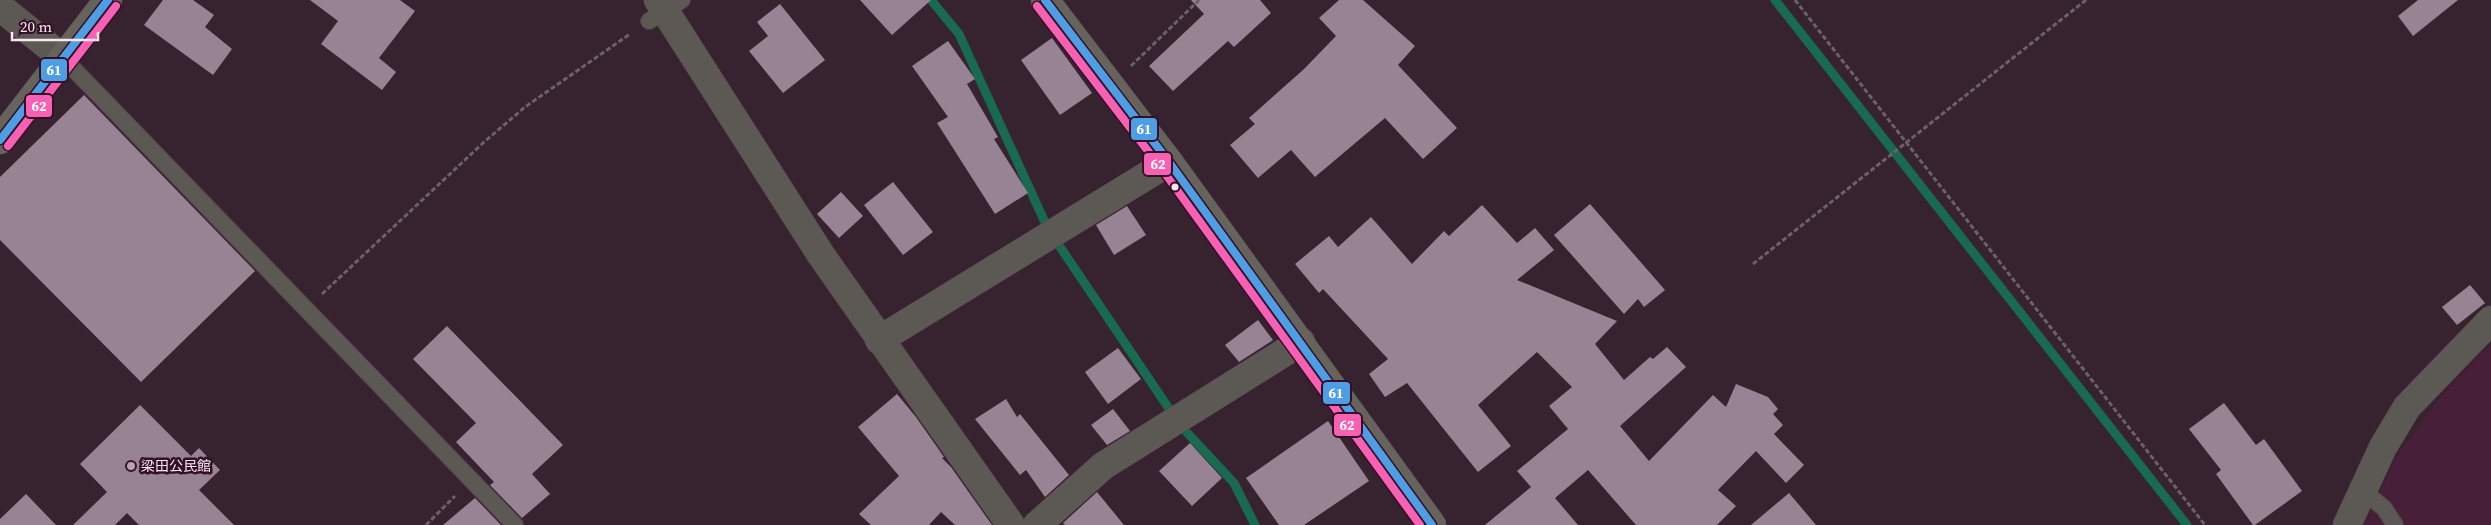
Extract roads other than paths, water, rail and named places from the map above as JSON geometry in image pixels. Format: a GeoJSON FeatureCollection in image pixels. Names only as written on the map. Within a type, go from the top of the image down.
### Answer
{"type":"FeatureCollection","features":[{"type":"Feature","properties":{"kind":"street"},"geometry":{"type":"LineString","coordinates":[[0,140],[108,0]]}},
{"type":"Feature","properties":{"kind":"street"},"geometry":{"type":"LineString","coordinates":[[1045,0],[1169,162],[1432,525]]}},
{"type":"Feature","properties":{"kind":"street"},"geometry":{"type":"LineString","coordinates":[[0,7],[63,58]]}},
{"type":"Feature","properties":{"kind":"street"},"geometry":{"type":"LineString","coordinates":[[664,8],[821,255],[1011,525]]}},
{"type":"Feature","properties":{"kind":"street"},"geometry":{"type":"LineString","coordinates":[[879,340],[1169,162]]}},
{"type":"Feature","properties":{"kind":"street"},"geometry":{"type":"LineString","coordinates":[[2347,525],[2383,447],[2407,407],[2491,320]]}},
{"type":"Feature","properties":{"kind":"street"},"geometry":{"type":"LineString","coordinates":[[1037,525],[1103,466],[1301,342]]}},
{"type":"Feature","properties":{"kind":"lane"},"geometry":{"type":"LineString","coordinates":[[63,58],[516,525]]}},
{"type":"Feature","properties":{"kind":"lane"},"geometry":{"type":"LineString","coordinates":[[2363,491],[2384,508],[2395,525]]}},
{"type":"Feature","properties":{"kind":"waterway"},"geometry":{"type":"LineString","coordinates":[[931,0],[959,34],[1048,229],[1180,425],[1234,483],[1255,525]]}},
{"type":"Feature","properties":{"kind":"waterway"},"geometry":{"type":"LineString","coordinates":[[1775,0],[2187,525]]}},
{"type":"Feature","properties":{"kind":"place","name":"梁田公民館"},"geometry":{"type":"Point","coordinates":[131,466]}}]}
